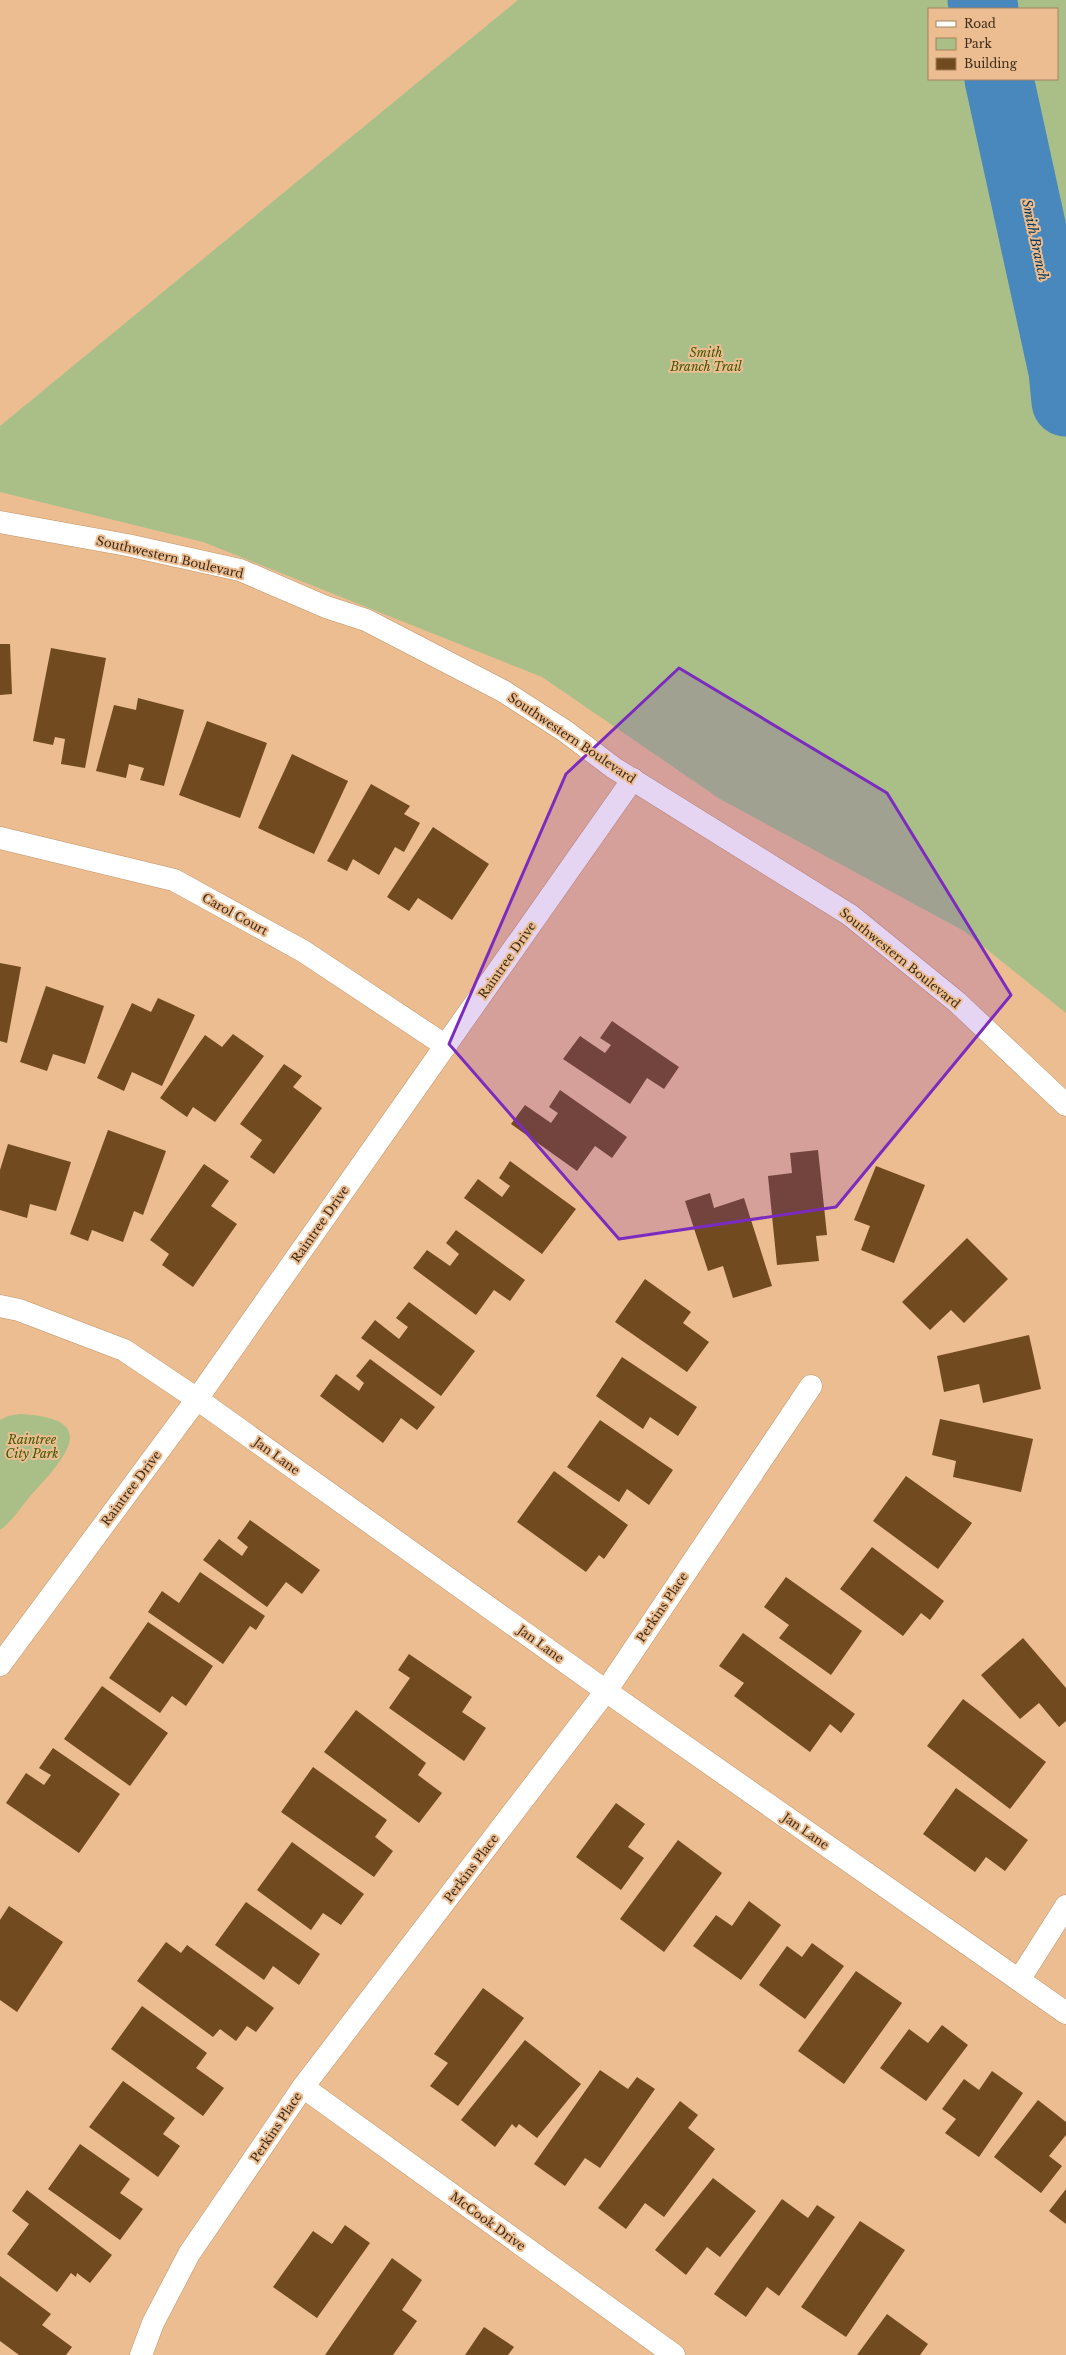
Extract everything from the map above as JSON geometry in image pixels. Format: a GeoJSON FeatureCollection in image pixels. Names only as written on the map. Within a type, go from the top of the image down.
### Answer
{"type":"FeatureCollection","features":[{"type":"Feature","properties":{"kind":"street","name":"Southwestern Boulevard"},"geometry":{"type":"LineString","coordinates":[[0,522],[127,546],[240,570],[326,607],[366,620],[503,691],[565,731],[597,756],[850,915],[957,1002],[1066,1105]]}},
{"type":"Feature","properties":{"kind":"street","name":"Raintree Drive"},"geometry":{"type":"LineString","coordinates":[[0,1664],[197,1399],[633,779]]}},
{"type":"Feature","properties":{"kind":"street","name":"Carol Court"},"geometry":{"type":"LineString","coordinates":[[0,838],[174,880],[303,951],[446,1046]]}},
{"type":"Feature","properties":{"kind":"street","name":"Jan Lane"},"geometry":{"type":"LineString","coordinates":[[0,1306],[19,1310],[124,1350],[197,1399],[606,1691],[1066,2013]]}},
{"type":"Feature","properties":{"kind":"street","name":"Perkins Place"},"geometry":{"type":"LineString","coordinates":[[141,2355],[153,2322],[189,2254],[303,2087],[606,1691],[811,1386]]}},
{"type":"Feature","properties":{"kind":"street"},"geometry":{"type":"LineString","coordinates":[[1019,1980],[1066,1906]]}},
{"type":"Feature","properties":{"kind":"street","name":"McCook Drive"},"geometry":{"type":"LineString","coordinates":[[303,2087],[674,2355]]}},
{"type":"Feature","properties":{"kind":"highlighted area"},"geometry":{"type":"Polygon","coordinates":[[[679,668],[887,793],[1011,995],[836,1207],[619,1239],[449,1044],[566,774],[679,668]]]}},
{"type":"Feature","properties":{"kind":"green space","name":"Smith Branch Trail"},"geometry":{"type":"Polygon","coordinates":[[[518,0],[1066,0],[1066,1013],[964,931],[720,799],[542,677],[203,542],[0,492],[0,426],[518,0]]]}},
{"type":"Feature","properties":{"kind":"green space","name":"Raintree City Park"},"geometry":{"type":"Polygon","coordinates":[[[20,1414],[45,1417],[61,1423],[68,1431],[70,1441],[57,1465],[46,1479],[13,1518],[0,1530],[0,1420],[8,1416],[20,1414]]]}},
{"type":"Feature","properties":{"kind":"building"},"geometry":{"type":"Polygon","coordinates":[[[0,644],[10,644],[12,694],[0,695],[0,644]]]}},
{"type":"Feature","properties":{"kind":"building"},"geometry":{"type":"Polygon","coordinates":[[[51,648],[106,658],[85,768],[61,764],[65,739],[55,737],[53,745],[33,741],[51,648]]]}},
{"type":"Feature","properties":{"kind":"building"},"geometry":{"type":"Polygon","coordinates":[[[138,698],[184,710],[164,786],[140,780],[144,768],[129,764],[126,778],[96,771],[114,705],[136,710],[138,698]]]}},
{"type":"Feature","properties":{"kind":"building"},"geometry":{"type":"Polygon","coordinates":[[[207,721],[267,743],[240,818],[179,795],[207,721]]]}},
{"type":"Feature","properties":{"kind":"building"},"geometry":{"type":"Polygon","coordinates":[[[292,754],[348,781],[314,854],[258,828],[292,754]]]}},
{"type":"Feature","properties":{"kind":"building"},"geometry":{"type":"Polygon","coordinates":[[[371,784],[410,806],[404,814],[420,823],[404,852],[395,847],[379,875],[353,859],[347,871],[327,861],[371,784]]]}},
{"type":"Feature","properties":{"kind":"building"},"geometry":{"type":"Polygon","coordinates":[[[433,827],[489,864],[452,920],[418,898],[409,911],[387,897],[433,827]]]}},
{"type":"Feature","properties":{"kind":"building"},"geometry":{"type":"Polygon","coordinates":[[[0,963],[21,967],[7,1043],[0,1041],[0,963]]]}},
{"type":"Feature","properties":{"kind":"building"},"geometry":{"type":"Polygon","coordinates":[[[46,986],[104,1006],[85,1064],[53,1054],[47,1071],[20,1062],[46,986]]]}},
{"type":"Feature","properties":{"kind":"building"},"geometry":{"type":"Polygon","coordinates":[[[158,998],[195,1015],[162,1086],[132,1072],[124,1091],[97,1078],[132,1003],[151,1012],[158,998]]]}},
{"type":"Feature","properties":{"kind":"building"},"geometry":{"type":"Polygon","coordinates":[[[612,1021],[679,1067],[664,1089],[647,1078],[630,1104],[563,1059],[580,1036],[605,1053],[611,1045],[600,1038],[612,1021]]]}},
{"type":"Feature","properties":{"kind":"building"},"geometry":{"type":"Polygon","coordinates":[[[233,1034],[264,1056],[215,1122],[193,1107],[187,1117],[160,1098],[205,1035],[222,1047],[233,1034]]]}},
{"type":"Feature","properties":{"kind":"building"},"geometry":{"type":"Polygon","coordinates":[[[284,1064],[302,1076],[293,1087],[322,1108],[274,1174],[250,1157],[262,1140],[240,1124],[284,1064]]]}},
{"type":"Feature","properties":{"kind":"building"},"geometry":{"type":"Polygon","coordinates":[[[560,1090],[627,1137],[612,1158],[595,1146],[577,1171],[511,1124],[525,1105],[551,1123],[558,1113],[549,1107],[560,1090]]]}},
{"type":"Feature","properties":{"kind":"building"},"geometry":{"type":"Polygon","coordinates":[[[108,1130],[166,1151],[143,1215],[134,1211],[123,1242],[92,1230],[88,1241],[70,1234],[108,1130]]]}},
{"type":"Feature","properties":{"kind":"building"},"geometry":{"type":"Polygon","coordinates":[[[8,1144],[71,1162],[56,1211],[30,1204],[27,1218],[0,1210],[0,1170],[8,1144]]]}},
{"type":"Feature","properties":{"kind":"building"},"geometry":{"type":"Polygon","coordinates":[[[818,1150],[827,1235],[816,1236],[819,1261],[777,1265],[768,1176],[792,1173],[790,1153],[818,1150]]]}},
{"type":"Feature","properties":{"kind":"building"},"geometry":{"type":"Polygon","coordinates":[[[510,1161],[576,1209],[542,1254],[464,1198],[478,1179],[502,1197],[510,1186],[499,1178],[510,1161]]]}},
{"type":"Feature","properties":{"kind":"building"},"geometry":{"type":"Polygon","coordinates":[[[204,1164],[229,1181],[211,1206],[237,1224],[193,1287],[162,1265],[169,1254],[150,1240],[204,1164]]]}},
{"type":"Feature","properties":{"kind":"building"},"geometry":{"type":"Polygon","coordinates":[[[876,1166],[925,1185],[894,1263],[861,1250],[870,1226],[854,1220],[876,1166]]]}},
{"type":"Feature","properties":{"kind":"building"},"geometry":{"type":"Polygon","coordinates":[[[710,1193],[714,1208],[744,1198],[772,1286],[733,1298],[723,1266],[708,1271],[685,1201],[710,1193]]]}},
{"type":"Feature","properties":{"kind":"building"},"geometry":{"type":"Polygon","coordinates":[[[456,1230],[525,1280],[510,1301],[494,1290],[476,1315],[413,1268],[427,1250],[450,1266],[459,1254],[446,1243],[456,1230]]]}},
{"type":"Feature","properties":{"kind":"building"},"geometry":{"type":"Polygon","coordinates":[[[967,1238],[1008,1279],[964,1323],[951,1310],[930,1330],[902,1302],[967,1238]]]}},
{"type":"Feature","properties":{"kind":"building"},"geometry":{"type":"Polygon","coordinates":[[[645,1279],[691,1312],[683,1323],[709,1342],[687,1372],[615,1322],[645,1279]]]}},
{"type":"Feature","properties":{"kind":"building"},"geometry":{"type":"Polygon","coordinates":[[[409,1302],[475,1351],[441,1396],[361,1338],[375,1320],[399,1339],[408,1327],[396,1318],[409,1302]]]}},
{"type":"Feature","properties":{"kind":"building"},"geometry":{"type":"Polygon","coordinates":[[[1029,1335],[1041,1389],[983,1403],[979,1384],[944,1392],[937,1356],[1029,1335]]]}},
{"type":"Feature","properties":{"kind":"building"},"geometry":{"type":"Polygon","coordinates":[[[622,1357],[697,1407],[678,1436],[650,1417],[643,1429],[596,1396],[622,1357]]]}},
{"type":"Feature","properties":{"kind":"building"},"geometry":{"type":"Polygon","coordinates":[[[370,1359],[435,1407],[417,1430],[401,1418],[383,1443],[320,1396],[336,1374],[359,1391],[364,1383],[356,1376],[370,1359]]]}},
{"type":"Feature","properties":{"kind":"building"},"geometry":{"type":"Polygon","coordinates":[[[940,1419],[1033,1439],[1021,1492],[953,1477],[956,1461],[932,1455],[940,1419]]]}},
{"type":"Feature","properties":{"kind":"building"},"geometry":{"type":"Polygon","coordinates":[[[600,1420],[673,1470],[649,1505],[627,1489],[619,1502],[567,1467],[600,1420]]]}},
{"type":"Feature","properties":{"kind":"building"},"geometry":{"type":"Polygon","coordinates":[[[554,1471],[628,1525],[604,1559],[599,1555],[586,1572],[517,1522],[554,1471]]]}},
{"type":"Feature","properties":{"kind":"building"},"geometry":{"type":"Polygon","coordinates":[[[906,1476],[972,1523],[938,1569],[873,1521],[906,1476]]]}},
{"type":"Feature","properties":{"kind":"building"},"geometry":{"type":"Polygon","coordinates":[[[250,1520],[320,1570],[302,1594],[286,1582],[267,1607],[203,1560],[219,1539],[242,1556],[248,1547],[237,1538],[250,1520]]]}},
{"type":"Feature","properties":{"kind":"building"},"geometry":{"type":"Polygon","coordinates":[[[872,1547],[944,1601],[930,1620],[921,1613],[903,1636],[840,1589],[872,1547]]]}},
{"type":"Feature","properties":{"kind":"building"},"geometry":{"type":"Polygon","coordinates":[[[200,1572],[265,1616],[256,1630],[250,1626],[223,1664],[148,1612],[162,1591],[179,1603],[200,1572]]]}},
{"type":"Feature","properties":{"kind":"building"},"geometry":{"type":"Polygon","coordinates":[[[786,1577],[862,1631],[831,1675],[779,1638],[789,1625],[764,1607],[786,1577]]]}},
{"type":"Feature","properties":{"kind":"building"},"geometry":{"type":"Polygon","coordinates":[[[148,1622],[213,1666],[186,1706],[172,1696],[160,1713],[109,1678],[148,1622]]]}},
{"type":"Feature","properties":{"kind":"building"},"geometry":{"type":"Polygon","coordinates":[[[743,1633],[855,1714],[841,1733],[830,1724],[810,1752],[734,1696],[744,1683],[719,1666],[743,1633]]]}},
{"type":"Feature","properties":{"kind":"building"},"geometry":{"type":"Polygon","coordinates":[[[1023,1638],[1066,1688],[1066,1721],[1059,1727],[1039,1703],[1020,1719],[981,1675],[1023,1638]]]}},
{"type":"Feature","properties":{"kind":"building"},"geometry":{"type":"Polygon","coordinates":[[[409,1654],[472,1697],[462,1712],[486,1728],[464,1761],[389,1708],[410,1678],[398,1670],[409,1654]]]}},
{"type":"Feature","properties":{"kind":"building"},"geometry":{"type":"Polygon","coordinates":[[[102,1686],[168,1733],[130,1786],[64,1739],[102,1686]]]}},
{"type":"Feature","properties":{"kind":"building"},"geometry":{"type":"Polygon","coordinates":[[[963,1699],[1046,1762],[1010,1809],[927,1746],[963,1699]]]}},
{"type":"Feature","properties":{"kind":"building"},"geometry":{"type":"Polygon","coordinates":[[[356,1710],[426,1763],[418,1775],[442,1793],[419,1823],[324,1752],[356,1710]]]}},
{"type":"Feature","properties":{"kind":"building"},"geometry":{"type":"Polygon","coordinates":[[[53,1748],[120,1794],[79,1853],[6,1803],[26,1773],[44,1785],[51,1775],[39,1768],[53,1748]]]}},
{"type":"Feature","properties":{"kind":"building"},"geometry":{"type":"Polygon","coordinates":[[[313,1767],[387,1820],[375,1837],[393,1851],[374,1877],[281,1812],[313,1767]]]}},
{"type":"Feature","properties":{"kind":"building"},"geometry":{"type":"Polygon","coordinates":[[[956,1788],[1028,1840],[1005,1871],[986,1857],[975,1872],[923,1834],[956,1788]]]}},
{"type":"Feature","properties":{"kind":"building"},"geometry":{"type":"Polygon","coordinates":[[[616,1803],[645,1824],[628,1847],[644,1858],[621,1890],[576,1857],[616,1803]]]}},
{"type":"Feature","properties":{"kind":"building"},"geometry":{"type":"Polygon","coordinates":[[[678,1840],[722,1873],[664,1952],[620,1919],[678,1840]]]}},
{"type":"Feature","properties":{"kind":"building"},"geometry":{"type":"Polygon","coordinates":[[[292,1842],[364,1894],[341,1925],[323,1913],[311,1930],[257,1890],[292,1842]]]}},
{"type":"Feature","properties":{"kind":"building"},"geometry":{"type":"Polygon","coordinates":[[[749,1901],[781,1925],[741,1980],[693,1946],[716,1915],[732,1926],[749,1901]]]}},
{"type":"Feature","properties":{"kind":"building"},"geometry":{"type":"Polygon","coordinates":[[[246,1902],[320,1954],[299,1985],[273,1966],[264,1980],[215,1945],[246,1902]]]}},
{"type":"Feature","properties":{"kind":"building"},"geometry":{"type":"Polygon","coordinates":[[[9,1906],[63,1942],[17,2012],[0,2000],[0,1920],[9,1906]]]}},
{"type":"Feature","properties":{"kind":"building"},"geometry":{"type":"Polygon","coordinates":[[[166,1942],[181,1953],[187,1945],[274,2008],[256,2032],[247,2026],[236,2041],[220,2029],[213,2037],[137,1981],[166,1942]]]}},
{"type":"Feature","properties":{"kind":"building"},"geometry":{"type":"Polygon","coordinates":[[[812,1943],[844,1966],[805,2019],[759,1985],[787,1946],[802,1957],[812,1943]]]}},
{"type":"Feature","properties":{"kind":"building"},"geometry":{"type":"Polygon","coordinates":[[[856,1971],[902,2003],[844,2084],[798,2051],[856,1971]]]}},
{"type":"Feature","properties":{"kind":"building"},"geometry":{"type":"Polygon","coordinates":[[[483,1988],[524,2018],[458,2106],[430,2086],[448,2063],[434,2054],[483,1988]]]}},
{"type":"Feature","properties":{"kind":"building"},"geometry":{"type":"Polygon","coordinates":[[[142,2006],[207,2053],[196,2068],[224,2088],[203,2116],[111,2049],[142,2006]]]}},
{"type":"Feature","properties":{"kind":"building"},"geometry":{"type":"Polygon","coordinates":[[[942,2025],[968,2045],[926,2101],[880,2068],[909,2029],[928,2043],[942,2025]]]}},
{"type":"Feature","properties":{"kind":"building"},"geometry":{"type":"Polygon","coordinates":[[[525,2040],[581,2084],[537,2138],[519,2124],[516,2128],[512,2124],[495,2147],[461,2120],[525,2040]]]}},
{"type":"Feature","properties":{"kind":"building"},"geometry":{"type":"Polygon","coordinates":[[[600,2070],[628,2089],[637,2077],[655,2089],[600,2168],[585,2158],[565,2186],[534,2164],[600,2070]]]}},
{"type":"Feature","properties":{"kind":"building"},"geometry":{"type":"Polygon","coordinates":[[[992,2071],[1023,2093],[979,2157],[945,2133],[956,2119],[942,2109],[964,2079],[979,2090],[992,2071]]]}},
{"type":"Feature","properties":{"kind":"building"},"geometry":{"type":"Polygon","coordinates":[[[123,2081],[175,2118],[163,2134],[180,2146],[158,2177],[89,2127],[123,2081]]]}},
{"type":"Feature","properties":{"kind":"building"},"geometry":{"type":"Polygon","coordinates":[[[1038,2100],[1066,2122],[1066,2135],[1049,2156],[1062,2166],[1041,2193],[994,2157],[1038,2100]]]}},
{"type":"Feature","properties":{"kind":"building"},"geometry":{"type":"Polygon","coordinates":[[[680,2101],[698,2115],[688,2128],[715,2149],[664,2217],[645,2203],[626,2229],[598,2208],[680,2101]]]}},
{"type":"Feature","properties":{"kind":"building"},"geometry":{"type":"Polygon","coordinates":[[[80,2144],[130,2179],[120,2193],[143,2209],[120,2240],[48,2189],[80,2144]]]}},
{"type":"Feature","properties":{"kind":"building"},"geometry":{"type":"Polygon","coordinates":[[[713,2178],[756,2211],[720,2257],[707,2247],[686,2275],[655,2250],[713,2178]]]}},
{"type":"Feature","properties":{"kind":"building"},"geometry":{"type":"Polygon","coordinates":[[[1066,2189],[1066,2224],[1049,2211],[1066,2189]]]}},
{"type":"Feature","properties":{"kind":"building"},"geometry":{"type":"Polygon","coordinates":[[[27,2190],[112,2255],[90,2283],[77,2273],[76,2277],[71,2273],[57,2292],[7,2254],[29,2224],[12,2211],[27,2190]]]}},
{"type":"Feature","properties":{"kind":"building"},"geometry":{"type":"Polygon","coordinates":[[[782,2199],[808,2218],[817,2205],[835,2217],[779,2296],[767,2287],[746,2317],[714,2294],[782,2199]]]}},
{"type":"Feature","properties":{"kind":"building"},"geometry":{"type":"Polygon","coordinates":[[[860,2221],[905,2250],[846,2337],[801,2307],[860,2221]]]}},
{"type":"Feature","properties":{"kind":"building"},"geometry":{"type":"Polygon","coordinates":[[[345,2225],[370,2243],[317,2318],[273,2287],[313,2231],[332,2244],[345,2225]]]}},
{"type":"Feature","properties":{"kind":"building"},"geometry":{"type":"Polygon","coordinates":[[[392,2258],[422,2280],[402,2310],[417,2321],[393,2355],[325,2355],[392,2258]]]}},
{"type":"Feature","properties":{"kind":"building"},"geometry":{"type":"Polygon","coordinates":[[[0,2276],[51,2314],[42,2325],[72,2347],[66,2355],[19,2355],[0,2341],[0,2276]]]}},
{"type":"Feature","properties":{"kind":"building"},"geometry":{"type":"Polygon","coordinates":[[[887,2314],[928,2344],[920,2355],[857,2355],[887,2314]]]}},
{"type":"Feature","properties":{"kind":"building"},"geometry":{"type":"Polygon","coordinates":[[[484,2327],[514,2347],[508,2355],[465,2355],[484,2327]]]}},
{"type":"Feature","properties":{"kind":"waterway","name":"Smith Branch"},"geometry":{"type":"LineString","coordinates":[[982,0],[984,8]]}},
{"type":"Feature","properties":{"kind":"waterway","name":"Smith Branch"},"geometry":{"type":"LineString","coordinates":[[999,80],[1063,371],[1066,402]]}}]}
